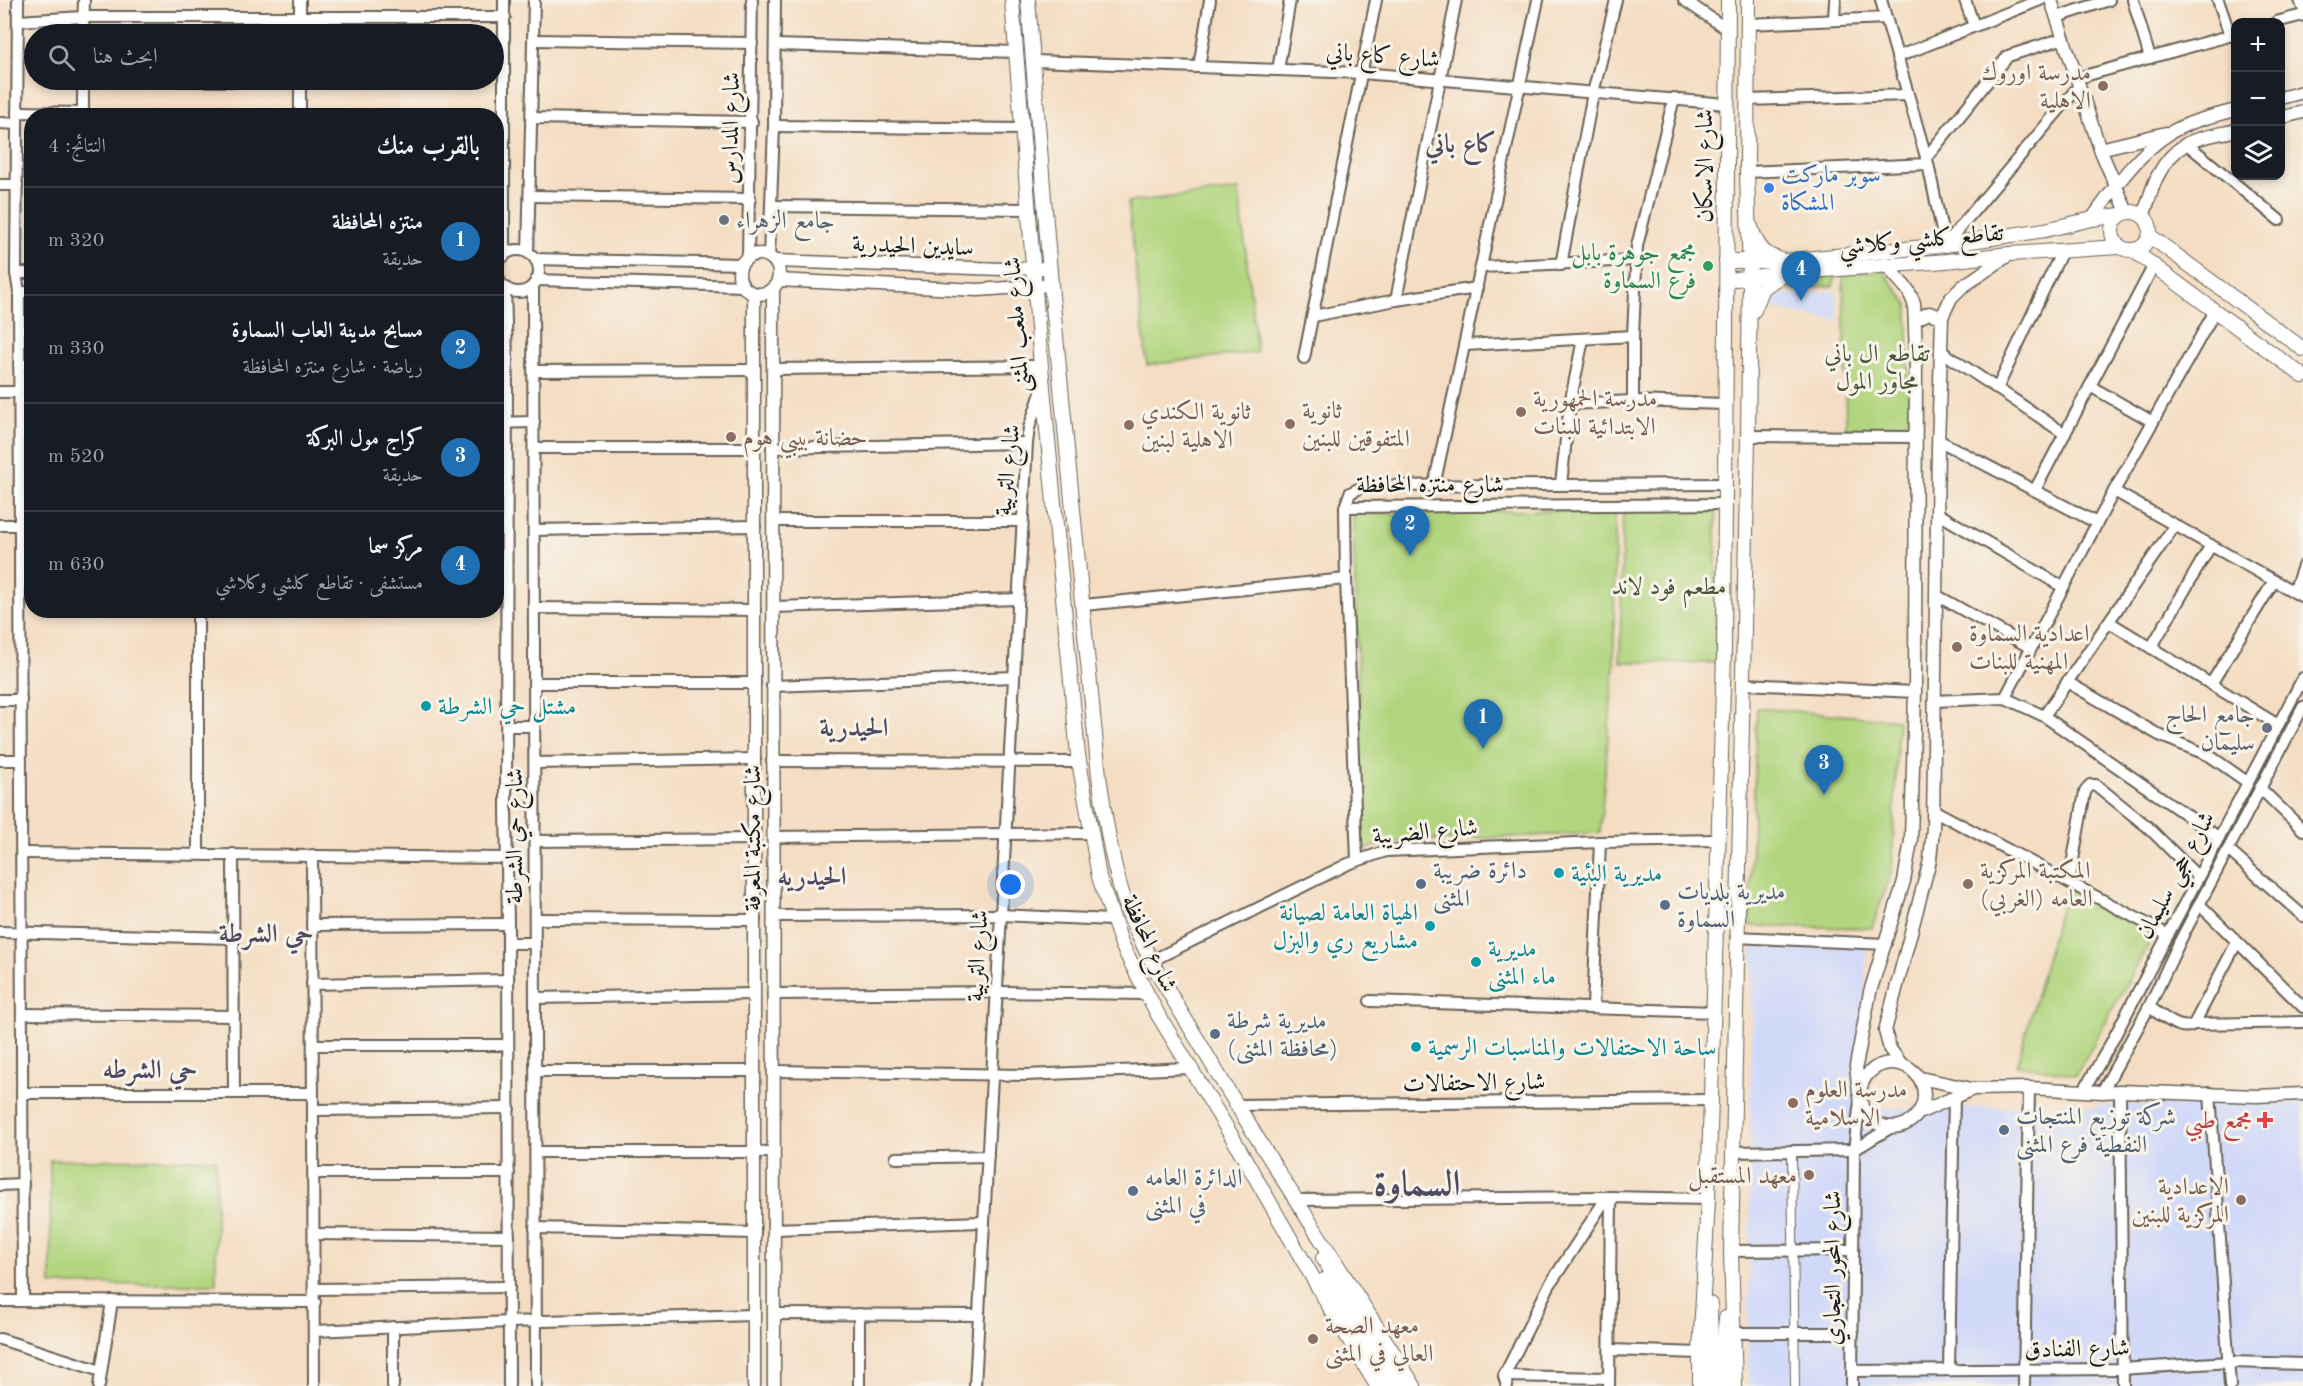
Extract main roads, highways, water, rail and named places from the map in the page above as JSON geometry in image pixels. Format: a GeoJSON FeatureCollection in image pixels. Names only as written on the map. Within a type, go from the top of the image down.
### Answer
{"type":"FeatureCollection","features":[{"type":"Feature","properties":{"kind":"main road","name":"شارع ملعب المثنى"},"geometry":{"type":"LineString","coordinates":[[1012,0],[1041,366],[1067,646]]}},
{"type":"Feature","properties":{"kind":"main road","name":"شارع ملعب المثنى"},"geometry":{"type":"LineString","coordinates":[[1028,0],[1051,285],[1084,605],[1086,645]]}},
{"type":"Feature","properties":{"kind":"main road","name":"شارع الاسكان"},"geometry":{"type":"LineString","coordinates":[[1728,0],[1726,261],[1737,279]]}},
{"type":"Feature","properties":{"kind":"main road","name":"شارع الاسكان"},"geometry":{"type":"LineString","coordinates":[[1712,1350],[1706,1260],[1724,653],[1725,404],[1737,279],[1749,262],[1747,214],[1748,0]]}},
{"type":"Feature","properties":{"kind":"main road"},"geometry":{"type":"LineString","coordinates":[[1726,261],[1785,267],[2044,230],[2123,213],[2138,212],[2144,215],[2150,228],[2150,236],[2141,248],[2134,251]]}},
{"type":"Feature","properties":{"kind":"main road"},"geometry":{"type":"LineString","coordinates":[[2123,213],[2114,220],[2111,235],[2119,248],[2134,251],[2215,311],[2301,370]]}},
{"type":"Feature","properties":{"kind":"main road"},"geometry":{"type":"LineString","coordinates":[[1747,214],[1754,239],[1766,255],[1785,267]]}},
{"type":"Feature","properties":{"kind":"main road"},"geometry":{"type":"LineString","coordinates":[[2150,236],[2303,349]]}},
{"type":"Feature","properties":{"kind":"main road","name":"تقاطع كلشي وكلاشي"},"geometry":{"type":"LineString","coordinates":[[1737,279],[1785,267],[1946,261],[2010,254],[2119,248]]}},
{"type":"Feature","properties":{"kind":"main road"},"geometry":{"type":"LineString","coordinates":[[1735,1386],[1731,1251],[1749,345],[1757,298],[1762,288],[1785,267]]}},
{"type":"Feature","properties":{"kind":"main road"},"geometry":{"type":"LineString","coordinates":[[1737,279],[1749,345]]}},
{"type":"Feature","properties":{"kind":"main road"},"geometry":{"type":"LineString","coordinates":[[1067,646],[1086,645]]}},
{"type":"Feature","properties":{"kind":"main road","name":"شارع المحافظة"},"geometry":{"type":"LineString","coordinates":[[1086,645],[1099,776],[1112,855],[1128,911],[1151,961],[1237,1105],[1301,1206]]}},
{"type":"Feature","properties":{"kind":"main road","name":"شارع المحافظة"},"geometry":{"type":"LineString","coordinates":[[1067,646],[1079,762],[1090,833],[1099,877],[1112,920],[1147,994],[1284,1226]]}},
{"type":"Feature","properties":{"kind":"main road"},"geometry":{"type":"LineString","coordinates":[[1301,1206],[1324,1270],[1388,1386]]}},
{"type":"Feature","properties":{"kind":"main road"},"geometry":{"type":"LineString","coordinates":[[1301,1206],[1414,1386]]}},
{"type":"Feature","properties":{"kind":"main road"},"geometry":{"type":"LineString","coordinates":[[1284,1226],[1324,1270],[1400,1386]]}},
{"type":"Feature","properties":{"kind":"main road"},"geometry":{"type":"LineString","coordinates":[[1284,1226],[1377,1386]]}},
{"type":"Feature","properties":{"kind":"main road"},"geometry":{"type":"LineString","coordinates":[[1700,1386],[1712,1350],[1731,1274]]}},
{"type":"Feature","properties":{"kind":"main road"},"geometry":{"type":"LineString","coordinates":[[1712,1350],[1712,1386]]}},
{"type":"Feature","properties":{"kind":"main road"},"geometry":{"type":"LineString","coordinates":[[1712,1350],[1723,1386]]}},
{"type":"Feature","properties":{"kind":"place","name":"مدرسة اوروك الاهلية"},"geometry":{"type":"Point","coordinates":[2103,86]}},
{"type":"Feature","properties":{"kind":"place","name":"سوبر ماركت المشكاة"},"geometry":{"type":"Point","coordinates":[1769,188]}},
{"type":"Feature","properties":{"kind":"place","name":"جامع الزهراء"},"geometry":{"type":"Point","coordinates":[724,220]}},
{"type":"Feature","properties":{"kind":"place","name":"مجمع جوهرة بابل فرع السماوة"},"geometry":{"type":"Point","coordinates":[1708,266]}},
{"type":"Feature","properties":{"kind":"place","name":"مركز سما"},"geometry":{"type":"Point","coordinates":[1801,301]}},
{"type":"Feature","properties":{"kind":"place","name":"مدرسة الحمهورية الابتدائية للبنات"},"geometry":{"type":"Point","coordinates":[1521,412]}},
{"type":"Feature","properties":{"kind":"place","name":"ثانوية المتفوقين للبنين"},"geometry":{"type":"Point","coordinates":[1290,424]}},
{"type":"Feature","properties":{"kind":"place","name":"ثانوية الكندي الاهلية لبنين"},"geometry":{"type":"Point","coordinates":[1129,425]}},
{"type":"Feature","properties":{"kind":"place","name":"حضانة بيبي هوم"},"geometry":{"type":"Point","coordinates":[731,437]}},
{"type":"Feature","properties":{"kind":"place","name":"مسابح مدينة العاب السماوة"},"geometry":{"type":"Point","coordinates":[1410,556]}},
{"type":"Feature","properties":{"kind":"place","name":"اعدادية السماوة المهنية للبنات"},"geometry":{"type":"Point","coordinates":[1957,647]}},
{"type":"Feature","properties":{"kind":"place","name":"مشتل حي الشرطة"},"geometry":{"type":"Point","coordinates":[426,706]}},
{"type":"Feature","properties":{"kind":"place","name":"جامع الحاج سليمان"},"geometry":{"type":"Point","coordinates":[2267,728]}},
{"type":"Feature","properties":{"kind":"place","name":"منتزه المحافظة"},"geometry":{"type":"Point","coordinates":[1483,749]}},
{"type":"Feature","properties":{"kind":"place","name":"كراج مول البركة"},"geometry":{"type":"Point","coordinates":[1824,795]}},
{"type":"Feature","properties":{"kind":"place","name":"مديرية البئية"},"geometry":{"type":"Point","coordinates":[1559,873]}},
{"type":"Feature","properties":{"kind":"place","name":"دائرة ضريبة المثنى"},"geometry":{"type":"Point","coordinates":[1421,884]}},
{"type":"Feature","properties":{"kind":"place","name":"المكتبة المركزية العامه (الغربي)"},"geometry":{"type":"Point","coordinates":[1968,884]}},
{"type":"Feature","properties":{"kind":"place","name":"مديرية بلديات السماوة"},"geometry":{"type":"Point","coordinates":[1665,905]}},
{"type":"Feature","properties":{"kind":"place","name":"الهياة العامة لصيانة مشاريع ري والبزل"},"geometry":{"type":"Point","coordinates":[1430,926]}},
{"type":"Feature","properties":{"kind":"place","name":"مديرية ماء المثنى"},"geometry":{"type":"Point","coordinates":[1476,962]}},
{"type":"Feature","properties":{"kind":"place","name":"مديرية شرطة (محافظة المثنى)"},"geometry":{"type":"Point","coordinates":[1215,1034]}},
{"type":"Feature","properties":{"kind":"place","name":"ساحة الاحتفالات والمناسبات الرسمية"},"geometry":{"type":"Point","coordinates":[1416,1047]}},
{"type":"Feature","properties":{"kind":"place","name":"مدرسة العلوم الاسلامية"},"geometry":{"type":"Point","coordinates":[1793,1103]}},
{"type":"Feature","properties":{"kind":"place","name":"مجمع طبي"},"geometry":{"type":"Point","coordinates":[2265,1120]}},
{"type":"Feature","properties":{"kind":"place","name":"شركة توزيع المنتجات النفطية فرع المثنى"},"geometry":{"type":"Point","coordinates":[2004,1130]}},
{"type":"Feature","properties":{"kind":"place","name":"معهد المستقبل"},"geometry":{"type":"Point","coordinates":[1809,1175]}},
{"type":"Feature","properties":{"kind":"place","name":"الدائرة العامه في المثنى"},"geometry":{"type":"Point","coordinates":[1133,1191]}},
{"type":"Feature","properties":{"kind":"place","name":"الاعدادية المركزية للبنين"},"geometry":{"type":"Point","coordinates":[2241,1200]}},
{"type":"Feature","properties":{"kind":"place","name":"معهد الصحة العالي في المثنى"},"geometry":{"type":"Point","coordinates":[1313,1339]}},
{"type":"Feature","properties":{"kind":"district","name":"كاع باني"},"geometry":{"type":"Point","coordinates":[1461,143]}},
{"type":"Feature","properties":{"kind":"district","name":"الحيدرية"},"geometry":{"type":"Point","coordinates":[854,727]}},
{"type":"Feature","properties":{"kind":"district","name":"الحيدريه"},"geometry":{"type":"Point","coordinates":[812,876]}},
{"type":"Feature","properties":{"kind":"district","name":"حي الشرطة"},"geometry":{"type":"Point","coordinates":[266,933]}},
{"type":"Feature","properties":{"kind":"district","name":"حي الشرطه"},"geometry":{"type":"Point","coordinates":[150,1069]}},
{"type":"Feature","properties":{"kind":"district","name":"السماوة"},"geometry":{"type":"Point","coordinates":[1417,1182]}},
{"type":"Feature","properties":{"kind":"park label","name":"تقاطع ال باني مجاور المول"},"geometry":{"type":"Point","coordinates":[1877,367]}},
{"type":"Feature","properties":{"kind":"park label","name":"مطعم فود لاند"},"geometry":{"type":"Point","coordinates":[1669,586]}}]}
